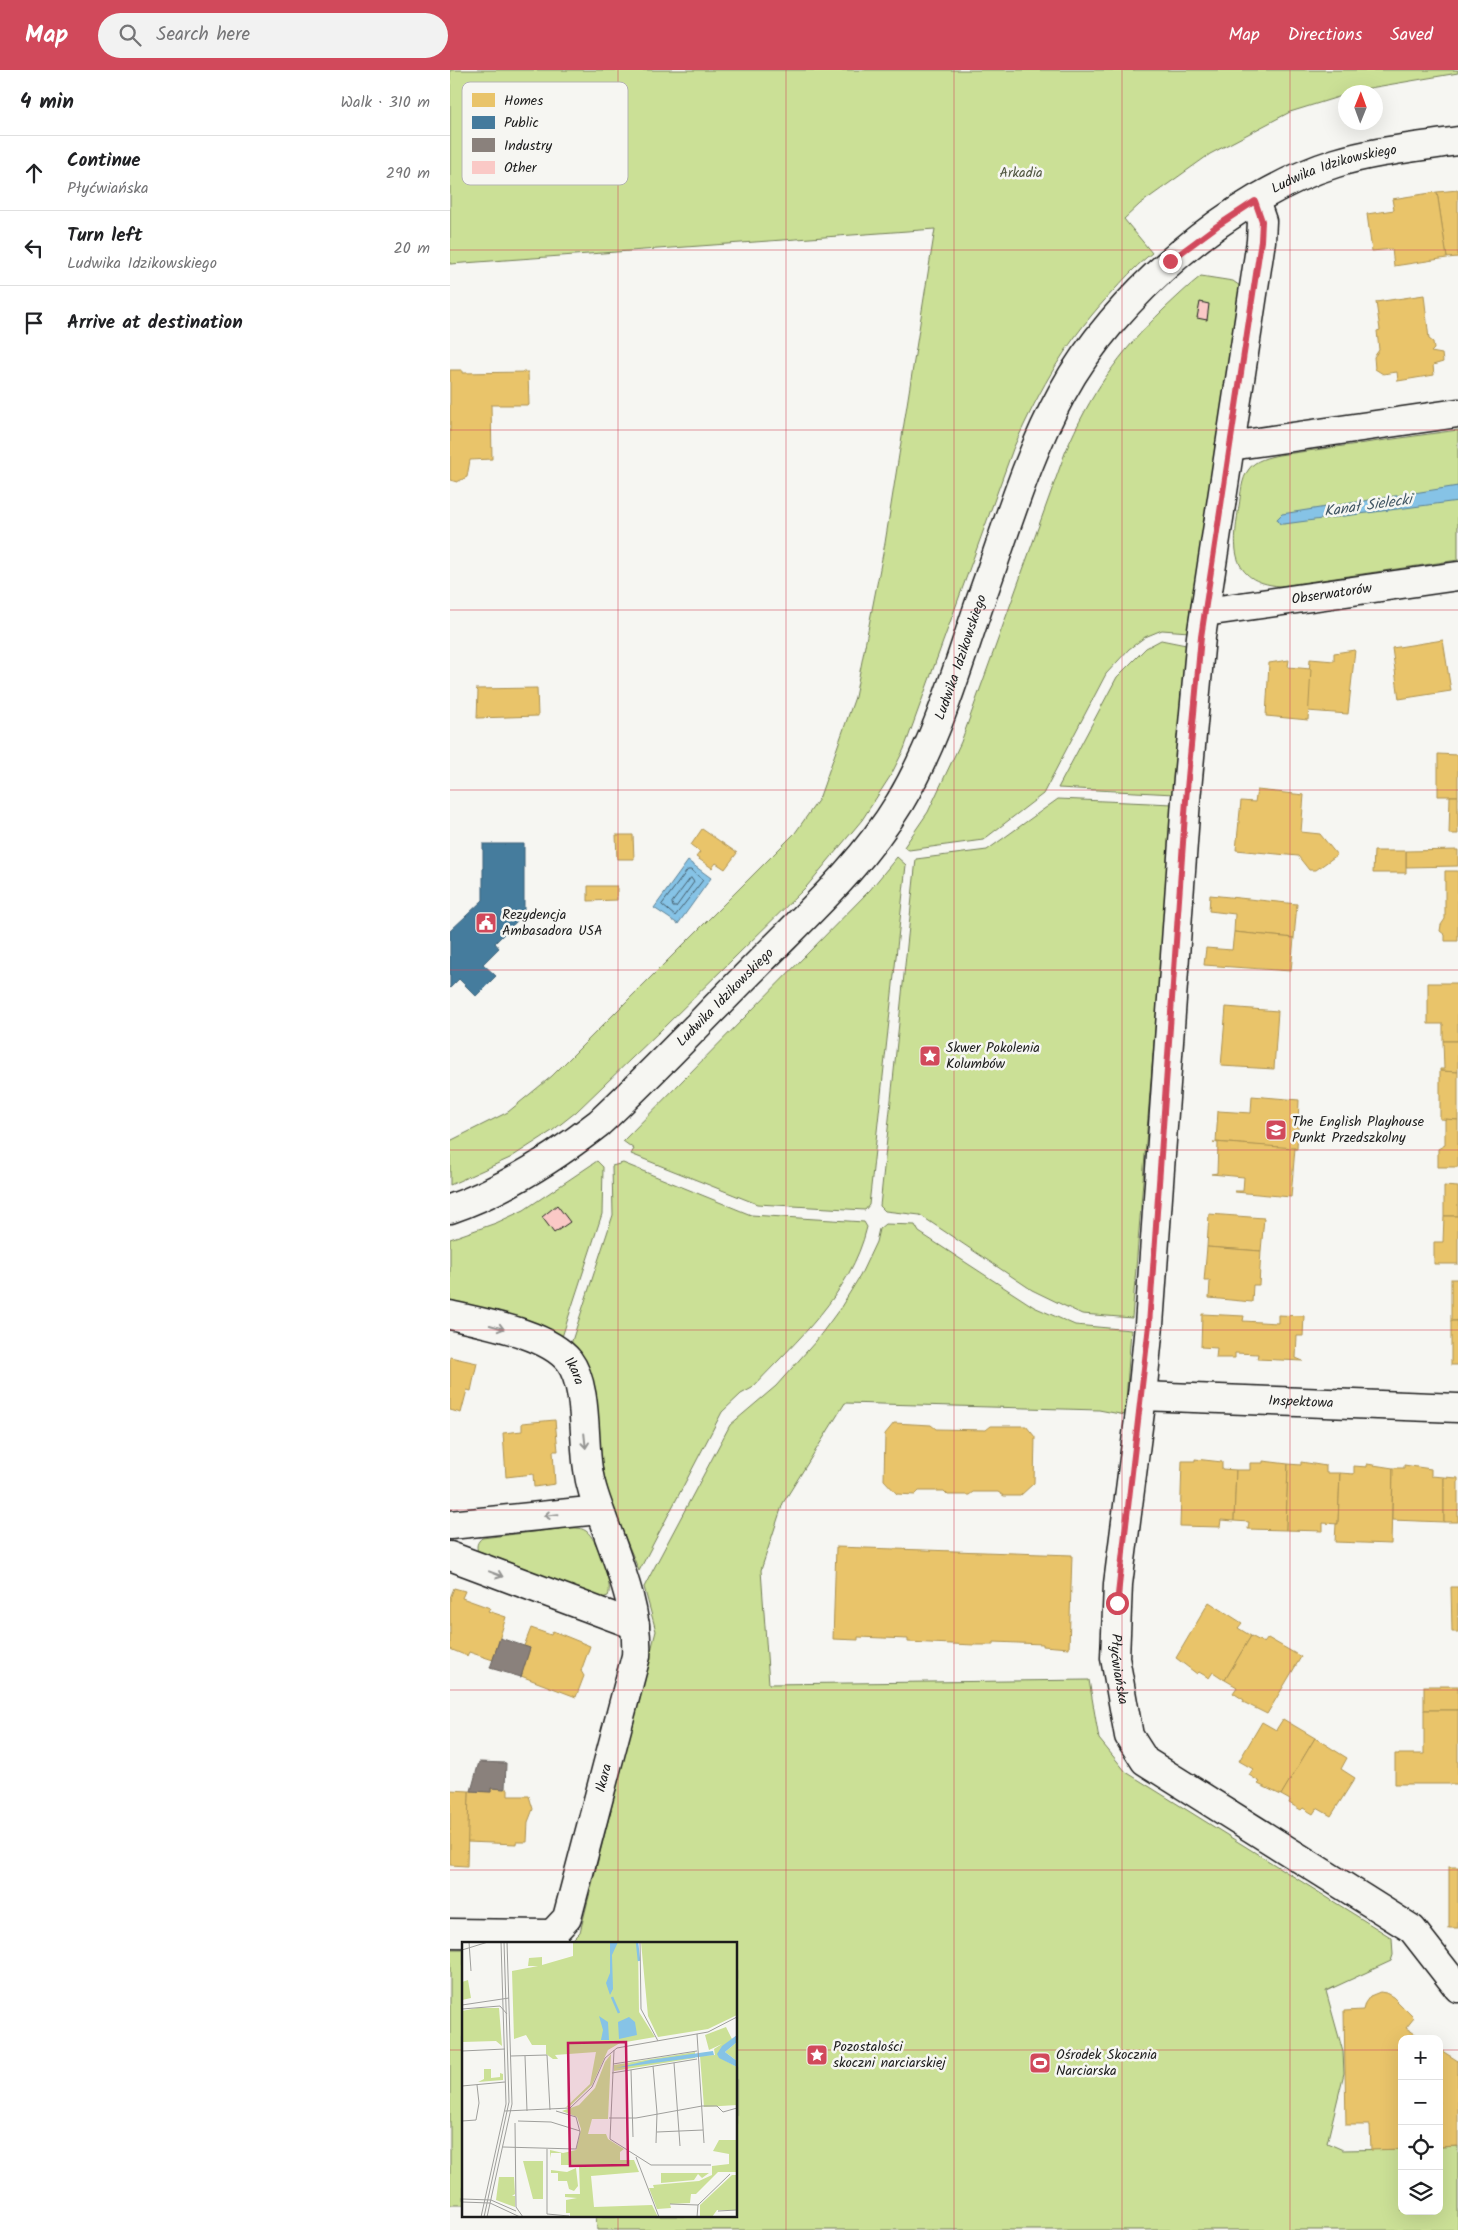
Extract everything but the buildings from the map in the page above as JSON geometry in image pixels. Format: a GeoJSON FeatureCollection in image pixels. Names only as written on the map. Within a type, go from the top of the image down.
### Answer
{"type":"FeatureCollection","features":[{"type":"Feature","properties":{"kind":"street","name":"Ludwika Idzikowskiego"},"geometry":{"type":"LineString","coordinates":[[450,1209],[503,1187],[525,1175],[565,1150],[599,1123],[827,894],[869,846],[901,800],[933,736],[1023,479],[1041,436],[1063,391],[1090,348],[1129,304],[1170,261],[1217,226],[1255,201],[1300,177],[1337,163],[1380,153],[1458,141]]}},
{"type":"Feature","properties":{"kind":"street","name":"Płyćwiańska"},"geometry":{"type":"LineString","coordinates":[[1255,201],[1262,221],[1261,241],[1201,637],[1187,790],[1149,1325],[1118,1584],[1115,1658],[1129,1736],[1145,1761],[1412,1928],[1458,1988]]}},
{"type":"Feature","properties":{"kind":"street"},"geometry":{"type":"LineString","coordinates":[[1230,446],[1458,413]]}},
{"type":"Feature","properties":{"kind":"street","name":"Obserwatorów"},"geometry":{"type":"LineString","coordinates":[[1205,612],[1458,576]]}},
{"type":"Feature","properties":{"kind":"street","name":"Ikara"},"geometry":{"type":"LineString","coordinates":[[450,1315],[540,1341],[557,1350],[570,1362],[581,1396],[588,1470],[625,1583],[637,1640],[636,1656],[567,1918],[560,1928],[552,1934],[450,1933]]}},
{"type":"Feature","properties":{"kind":"street","name":"Inspektowa"},"geometry":{"type":"LineString","coordinates":[[1142,1396],[1458,1408]]}},
{"type":"Feature","properties":{"kind":"street"},"geometry":{"type":"LineString","coordinates":[[450,1525],[600,1510]]}},
{"type":"Feature","properties":{"kind":"street"},"geometry":{"type":"LineString","coordinates":[[450,1556],[635,1626]]}},
{"type":"Feature","properties":{"kind":"green space","name":"Arkadia"},"geometry":{"type":"Polygon","coordinates":[[[450,70],[1458,70],[1458,73],[1383,86],[1338,85],[1338,97],[1290,112],[1210,154],[1140,204],[1124,219],[1152,253],[1124,279],[1084,325],[1057,364],[1034,404],[1013,449],[904,749],[891,775],[862,820],[807,886],[576,1112],[552,1131],[510,1158],[450,1185],[450,1141],[508,1112],[552,1076],[795,833],[819,799],[855,697],[885,543],[935,229],[450,264],[450,70]]]}},
{"type":"Feature","properties":{"kind":"green space"},"geometry":{"type":"Polygon","coordinates":[[[1201,276],[1233,281],[1240,286],[1240,292],[1189,632],[1162,630],[1145,637],[1129,649],[1106,674],[1043,794],[983,840],[909,850],[904,847],[928,812],[961,742],[1065,453],[1085,412],[1095,393],[1133,342],[1164,309],[1201,276]]]}},
{"type":"Feature","properties":{"kind":"green space"},"geometry":{"type":"Polygon","coordinates":[[[1458,430],[1458,560],[1280,586],[1263,583],[1251,577],[1243,569],[1238,559],[1236,547],[1237,520],[1246,473],[1258,461],[1279,455],[1458,430]]]}},
{"type":"Feature","properties":{"kind":"green space"},"geometry":{"type":"Polygon","coordinates":[[[1161,640],[1186,645],[1187,649],[1174,794],[1058,788],[1117,677],[1146,648],[1161,640]]]}},
{"type":"Feature","properties":{"kind":"green space"},"geometry":{"type":"Polygon","coordinates":[[[1058,799],[1173,804],[1132,1318],[1082,1314],[1032,1290],[920,1215],[885,1211],[880,1206],[916,859],[987,850],[1058,799]]]}},
{"type":"Feature","properties":{"kind":"green space"},"geometry":{"type":"Polygon","coordinates":[[[897,857],[906,865],[869,1205],[865,1210],[757,1204],[631,1154],[634,1149],[623,1141],[870,890],[897,857]]]}},
{"type":"Feature","properties":{"kind":"green space"},"geometry":{"type":"Polygon","coordinates":[[[597,1161],[603,1167],[602,1214],[562,1337],[450,1303],[450,1239],[496,1223],[524,1210],[597,1161]]]}},
{"type":"Feature","properties":{"kind":"green space"},"geometry":{"type":"Polygon","coordinates":[[[623,1163],[751,1215],[864,1222],[867,1227],[849,1274],[820,1315],[752,1388],[741,1394],[722,1412],[639,1571],[615,1512],[604,1475],[597,1406],[590,1375],[582,1359],[571,1344],[613,1215],[612,1166],[623,1163]]]}},
{"type":"Feature","properties":{"kind":"green space"},"geometry":{"type":"Polygon","coordinates":[[[885,1224],[915,1225],[919,1232],[1034,1307],[1075,1325],[1131,1330],[1125,1415],[1099,1410],[845,1403],[783,1503],[761,1570],[769,1684],[1089,1680],[1099,1739],[1126,1772],[1392,1938],[1393,1955],[1391,1961],[1326,1991],[1343,2052],[1344,2073],[1327,2143],[1343,2150],[1398,2149],[1398,2215],[1443,2215],[1443,2147],[1458,2146],[1458,2230],[597,2230],[596,2218],[738,2218],[738,1942],[570,1942],[580,1932],[656,1631],[644,1587],[730,1425],[776,1386],[816,1341],[841,1307],[860,1276],[876,1242],[879,1229],[885,1224]]]}},
{"type":"Feature","properties":{"kind":"green space"},"geometry":{"type":"Polygon","coordinates":[[[577,1528],[586,1531],[595,1543],[607,1572],[609,1582],[608,1596],[602,1598],[594,1596],[477,1550],[478,1543],[482,1538],[577,1528]]]}},
{"type":"Feature","properties":{"kind":"green space"},"geometry":{"type":"Polygon","coordinates":[[[450,1949],[462,1949],[462,2205],[450,2205],[450,1949]]]}},
{"type":"Feature","properties":{"kind":"water","name":"Kanał Sielecki"},"geometry":{"type":"Polygon","coordinates":[[[1458,486],[1458,501],[1284,524],[1280,524],[1277,519],[1282,514],[1458,486]]]}},
{"type":"Feature","properties":{"kind":"water"},"geometry":{"type":"Polygon","coordinates":[[[688,861],[711,878],[678,924],[654,908],[688,861]]]}},
{"type":"Feature","properties":{"kind":"place","name":"Rezydencja Ambasadora USA"},"geometry":{"type":"Point","coordinates":[486,923]}},
{"type":"Feature","properties":{"kind":"place","name":"Skwer Pokolenia Kolumbów"},"geometry":{"type":"Point","coordinates":[930,1056]}},
{"type":"Feature","properties":{"kind":"place","name":"The English Playhouse Punkt Przedszkolny"},"geometry":{"type":"Point","coordinates":[1276,1130]}},
{"type":"Feature","properties":{"kind":"place","name":"Pozostalości skoczni narciarskiej"},"geometry":{"type":"Point","coordinates":[817,2055]}},
{"type":"Feature","properties":{"kind":"place","name":"Ośrodek Skocznia Narciarska"},"geometry":{"type":"Point","coordinates":[1040,2063]}},
{"type":"Feature","properties":{"kind":"route"},"geometry":{"type":"LineString","coordinates":[[1117,1603],[1149,1325],[1186,800],[1201,637],[1261,241],[1262,221],[1255,201],[1170,261]]}}]}
